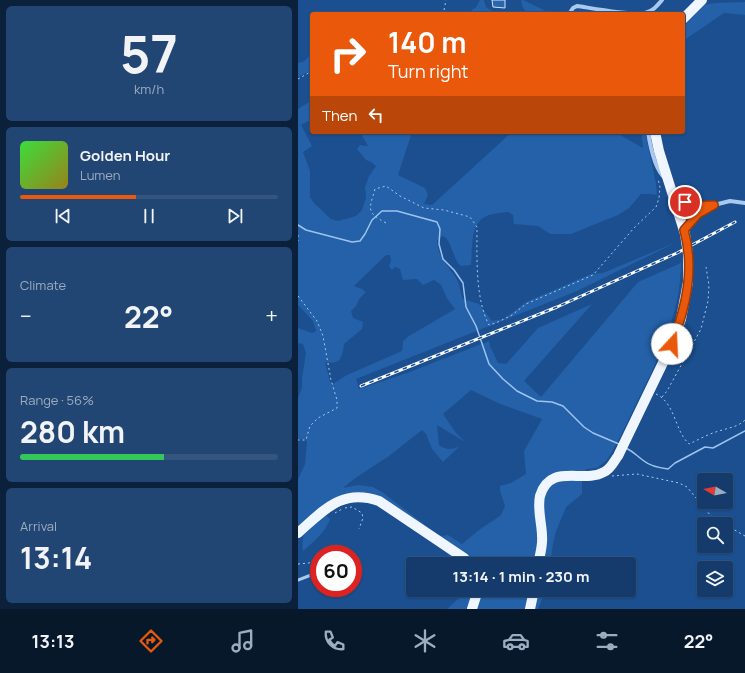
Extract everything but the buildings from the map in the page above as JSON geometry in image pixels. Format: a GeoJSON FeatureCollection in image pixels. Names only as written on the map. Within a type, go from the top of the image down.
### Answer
{"type":"FeatureCollection","features":[{"type":"Feature","properties":{"kind":"main road"},"geometry":{"type":"LineString","coordinates":[[685,17],[702,0]]}},
{"type":"Feature","properties":{"kind":"main road"},"geometry":{"type":"LineString","coordinates":[[539,557],[543,538],[539,503],[541,494],[546,484],[558,477],[598,475],[608,470],[618,456],[650,391],[672,344],[681,319],[688,282],[688,254],[679,214],[668,180],[655,148],[652,135]]}},
{"type":"Feature","properties":{"kind":"main road"},"geometry":{"type":"LineString","coordinates":[[298,533],[336,503],[348,497],[369,497],[379,501],[463,557]]}},
{"type":"Feature","properties":{"kind":"main road"},"geometry":{"type":"LineString","coordinates":[[472,609],[476,597]]}},
{"type":"Feature","properties":{"kind":"main road"},"geometry":{"type":"LineString","coordinates":[[530,609],[533,597]]}},
{"type":"Feature","properties":{"kind":"street"},"geometry":{"type":"LineString","coordinates":[[648,12],[655,9],[662,0]]}},
{"type":"Feature","properties":{"kind":"street"},"geometry":{"type":"LineString","coordinates":[[570,12],[577,6],[620,12]]}},
{"type":"Feature","properties":{"kind":"street"},"geometry":{"type":"LineString","coordinates":[[672,193],[692,206]]}},
{"type":"Feature","properties":{"kind":"street"},"geometry":{"type":"LineString","coordinates":[[679,214],[692,206],[714,205],[730,201],[745,203]]}},
{"type":"Feature","properties":{"kind":"street"},"geometry":{"type":"LineString","coordinates":[[679,214],[684,216],[698,214],[714,205]]}},
{"type":"Feature","properties":{"kind":"street"},"geometry":{"type":"LineString","coordinates":[[684,232],[698,214]]}},
{"type":"Feature","properties":{"kind":"lane"},"geometry":{"type":"LineString","coordinates":[[298,580],[310,575]]}},
{"type":"Feature","properties":{"kind":"path"},"geometry":{"type":"LineString","coordinates":[[442,12],[444,10],[446,0]]}},
{"type":"Feature","properties":{"kind":"path"},"geometry":{"type":"LineString","coordinates":[[298,79],[310,72]]}},
{"type":"Feature","properties":{"kind":"path"},"geometry":{"type":"LineString","coordinates":[[386,223],[373,216],[370,207],[375,189],[386,186],[400,196],[424,208],[444,210],[470,217],[478,226],[476,258],[484,316],[489,325],[512,315],[526,304],[593,275],[634,228],[656,208],[660,187],[657,173]]}},
{"type":"Feature","properties":{"kind":"path"},"geometry":{"type":"LineString","coordinates":[[298,235],[298,241]]}},
{"type":"Feature","properties":{"kind":"path"},"geometry":{"type":"LineString","coordinates":[[662,397],[667,391],[701,329],[708,300],[709,285],[706,267]]}},
{"type":"Feature","properties":{"kind":"path"},"geometry":{"type":"LineString","coordinates":[[298,296],[316,320],[323,336],[331,380],[337,400],[337,408],[318,418],[310,426],[306,440],[298,440]]}},
{"type":"Feature","properties":{"kind":"path"},"geometry":{"type":"LineString","coordinates":[[650,391],[662,397],[669,406],[682,434],[689,444],[717,431],[731,428],[745,420]]}},
{"type":"Feature","properties":{"kind":"path"},"geometry":{"type":"LineString","coordinates":[[598,475],[607,476],[637,474],[679,483],[687,487],[713,517]]}},
{"type":"Feature","properties":{"kind":"path"},"geometry":{"type":"LineString","coordinates":[[324,511],[331,515],[348,507],[356,508],[363,515],[359,529]]}},
{"type":"Feature","properties":{"kind":"path"},"geometry":{"type":"LineString","coordinates":[[733,529],[745,536]]}},
{"type":"Feature","properties":{"kind":"path"},"geometry":{"type":"LineString","coordinates":[[298,564],[310,562]]}},
{"type":"Feature","properties":{"kind":"shaded area"},"geometry":{"type":"Polygon","coordinates":[[[480,0],[484,0],[486,7],[494,12],[472,12],[480,0]]]}},
{"type":"Feature","properties":{"kind":"shaded area"},"geometry":{"type":"Polygon","coordinates":[[[521,0],[548,12],[527,12],[523,8],[521,0]]]}},
{"type":"Feature","properties":{"kind":"shaded area"},"geometry":{"type":"Polygon","coordinates":[[[745,2],[745,15],[724,13],[685,40],[685,25],[704,5],[745,2]]]}},
{"type":"Feature","properties":{"kind":"shaded area"},"geometry":{"type":"Polygon","coordinates":[[[310,54],[310,71],[298,77],[298,63],[305,61],[310,54]]]}},
{"type":"Feature","properties":{"kind":"shaded area"},"geometry":{"type":"Polygon","coordinates":[[[310,101],[310,120],[301,125],[312,146],[303,152],[310,171],[310,197],[314,203],[331,219],[338,221],[356,216],[362,210],[366,198],[365,187],[369,176],[376,166],[366,160],[357,149],[360,145],[368,146],[361,134],[411,134],[398,175],[425,188],[428,195],[424,204],[432,205],[510,134],[618,134],[643,148],[641,134],[645,134],[656,183],[657,195],[641,194],[629,208],[618,215],[571,234],[550,234],[538,226],[514,224],[513,215],[508,212],[491,214],[483,218],[475,229],[472,243],[471,265],[461,266],[458,263],[448,240],[445,237],[442,236],[437,241],[438,247],[444,261],[457,280],[463,299],[479,304],[492,321],[504,319],[526,302],[591,274],[603,273],[679,241],[577,291],[356,379],[359,389],[407,373],[489,341],[498,363],[506,364],[538,328],[592,304],[524,381],[541,397],[638,282],[681,263],[677,301],[666,339],[624,429],[610,455],[606,461],[597,468],[586,469],[582,481],[582,494],[566,507],[555,534],[551,557],[451,557],[428,538],[377,504],[356,501],[344,502],[330,511],[326,515],[330,519],[328,524],[319,536],[303,551],[303,534],[298,531],[298,479],[305,464],[307,442],[305,439],[298,439],[298,398],[302,388],[306,353],[303,344],[298,343],[298,328],[312,333],[316,331],[313,321],[298,305],[298,109],[310,101]],[[386,255],[354,286],[366,292],[351,311],[353,318],[363,322],[362,329],[344,344],[341,357],[338,361],[330,363],[325,362],[331,385],[347,375],[402,351],[403,341],[409,336],[455,309],[446,297],[441,285],[434,280],[423,285],[417,279],[403,280],[400,269],[395,267],[392,270],[389,266],[391,261],[390,255],[386,255]],[[471,390],[443,414],[456,433],[465,442],[437,425],[439,445],[449,449],[460,446],[443,462],[432,449],[426,434],[422,430],[389,456],[343,488],[358,485],[373,487],[382,492],[437,534],[442,536],[448,535],[462,544],[501,515],[505,506],[500,491],[500,486],[511,483],[526,474],[524,451],[542,419],[500,404],[471,390]]]}},
{"type":"Feature","properties":{"kind":"shaded area"},"geometry":{"type":"Polygon","coordinates":[[[460,597],[543,597],[538,609],[447,609],[460,597]]]}},
{"type":"Feature","properties":{"kind":"waterway"},"geometry":{"type":"LineString","coordinates":[[298,225],[306,230],[352,242],[360,241],[372,220],[382,211],[397,211],[437,222],[440,229],[439,244],[443,259],[454,270],[463,283],[466,307],[476,326],[489,364],[517,391],[537,401],[552,402],[563,406],[584,427],[593,433],[619,444]]}},
{"type":"Feature","properties":{"kind":"waterway"},"geometry":{"type":"LineString","coordinates":[[626,448],[649,464],[668,469],[675,463],[705,447],[713,448],[745,431]]}},
{"type":"Feature","properties":{"kind":"railway"},"geometry":{"type":"LineString","coordinates":[[361,386],[557,307],[677,253],[735,222]]}},
{"type":"Feature","properties":{"kind":"route"},"geometry":{"type":"LineString","coordinates":[[672,344],[686,301],[689,268],[684,230],[698,214],[714,205],[692,206],[685,202]]}}]}
